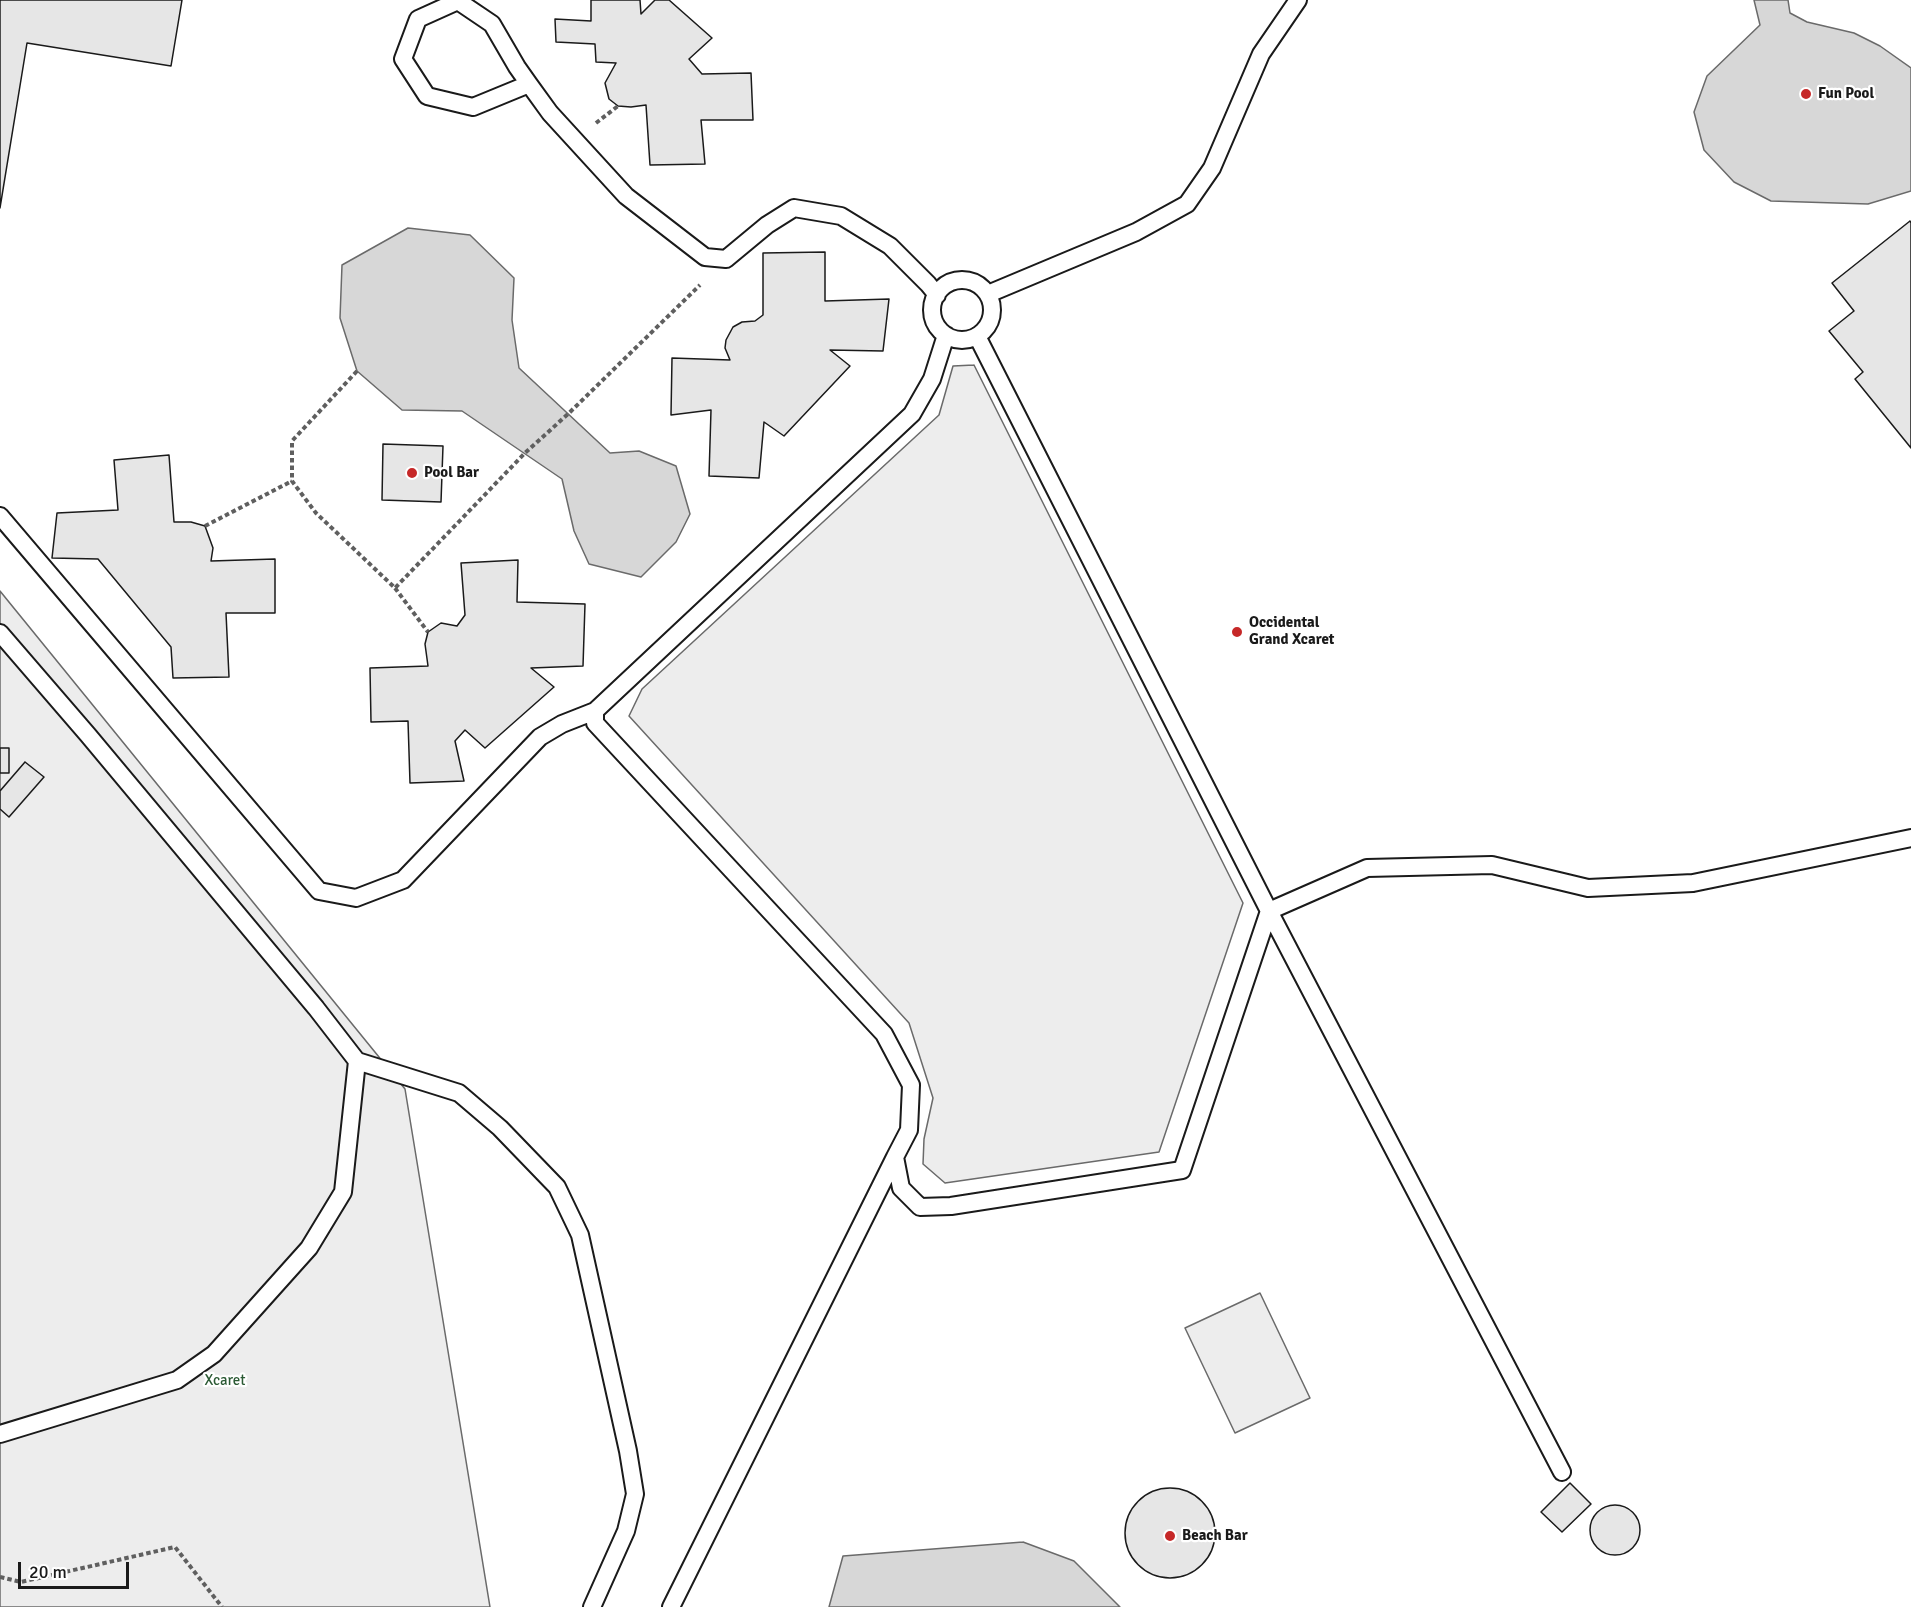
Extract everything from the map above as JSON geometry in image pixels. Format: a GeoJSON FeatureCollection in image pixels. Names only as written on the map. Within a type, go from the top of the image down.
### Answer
{"type":"FeatureCollection","features":[{"type":"Feature","properties":{"kind":"lane"},"geometry":{"type":"LineString","coordinates":[[988,294],[1136,231],[1187,204],[1212,168],[1261,54],[1298,0]]}},
{"type":"Feature","properties":{"kind":"lane"},"geometry":{"type":"LineString","coordinates":[[529,84],[473,107],[427,96],[403,59],[418,19],[458,1],[492,24],[517,67],[550,113],[626,196],[705,257],[726,259],[767,225],[794,207],[841,216],[890,246],[937,295]]}},
{"type":"Feature","properties":{"kind":"lane"},"geometry":{"type":"LineString","coordinates":[[956,281],[968,281],[980,285],[988,294],[992,306],[992,318],[977,336],[967,340],[956,339],[946,335],[938,328],[934,319],[933,307],[937,295],[945,286],[956,281]]}},
{"type":"Feature","properties":{"kind":"lane"},"geometry":{"type":"LineString","coordinates":[[0,516],[319,891],[356,898],[403,880],[540,736],[562,724],[596,711],[912,414],[932,379],[946,335]]}},
{"type":"Feature","properties":{"kind":"lane"},"geometry":{"type":"LineString","coordinates":[[977,336],[1269,911],[1562,1472]]}},
{"type":"Feature","properties":{"kind":"lane"},"geometry":{"type":"LineString","coordinates":[[0,633],[301,990],[357,1061],[459,1093],[500,1128],[557,1187],[580,1235],[628,1451],[635,1494],[626,1531],[592,1607]]}},
{"type":"Feature","properties":{"kind":"lane"},"geometry":{"type":"LineString","coordinates":[[596,711],[596,723],[884,1034],[910,1085],[909,1130],[671,1607]]}},
{"type":"Feature","properties":{"kind":"lane"},"geometry":{"type":"LineString","coordinates":[[896,1157],[901,1188],[920,1207],[951,1206],[1182,1170],[1269,911],[1367,868],[1492,865],[1588,888],[1692,883],[1911,838]]}},
{"type":"Feature","properties":{"kind":"lane"},"geometry":{"type":"LineString","coordinates":[[0,1434],[177,1380],[214,1354],[309,1248],[344,1192],[357,1061]]}},
{"type":"Feature","properties":{"kind":"path"},"geometry":{"type":"LineString","coordinates":[[395,588],[525,453],[568,414],[726,259]]}},
{"type":"Feature","properties":{"kind":"path"},"geometry":{"type":"LineString","coordinates":[[357,371],[292,441],[292,481],[316,513],[395,588],[428,632]]}},
{"type":"Feature","properties":{"kind":"path"},"geometry":{"type":"LineString","coordinates":[[205,526],[292,481]]}},
{"type":"Feature","properties":{"kind":"path"},"geometry":{"type":"LineString","coordinates":[[0,1577],[21,1582],[175,1547],[222,1607]]}},
{"type":"Feature","properties":{"kind":"green space"},"geometry":{"type":"Polygon","coordinates":[[[974,365],[1243,903],[1159,1152],[945,1183],[923,1164],[924,1139],[933,1098],[909,1023],[629,716],[642,689],[939,415],[953,366],[974,365]]]}},
{"type":"Feature","properties":{"kind":"green space","name":"Xcaret"},"geometry":{"type":"Polygon","coordinates":[[[0,591],[405,1089],[490,1607],[0,1607],[0,591]]]}},
{"type":"Feature","properties":{"kind":"green space"},"geometry":{"type":"Polygon","coordinates":[[[1260,1293],[1310,1398],[1235,1433],[1185,1328],[1260,1293]]]}},
{"type":"Feature","properties":{"kind":"shaded area","name":"Fun Pool"},"geometry":{"type":"Polygon","coordinates":[[[1754,0],[1788,0],[1790,13],[1807,22],[1854,33],[1880,46],[1911,68],[1911,191],[1868,204],[1771,201],[1734,182],[1704,150],[1694,112],[1707,76],[1760,25],[1754,0]]]}},
{"type":"Feature","properties":{"kind":"shaded area"},"geometry":{"type":"Polygon","coordinates":[[[408,228],[470,235],[514,278],[512,320],[519,368],[610,453],[639,451],[676,466],[690,514],[676,542],[641,577],[589,564],[574,531],[562,479],[462,411],[402,410],[357,371],[340,318],[342,265],[408,228]]]}},
{"type":"Feature","properties":{"kind":"shaded area"},"geometry":{"type":"Polygon","coordinates":[[[1023,1542],[1074,1561],[1120,1607],[829,1607],[843,1556],[1023,1542]]]}},
{"type":"Feature","properties":{"kind":"building"},"geometry":{"type":"Polygon","coordinates":[[[0,0],[182,0],[171,66],[27,43],[0,208],[0,0]]]}},
{"type":"Feature","properties":{"kind":"building"},"geometry":{"type":"Polygon","coordinates":[[[591,0],[640,0],[641,14],[655,0],[669,0],[712,38],[689,59],[702,74],[751,73],[753,120],[701,120],[705,164],[650,165],[646,105],[618,106],[609,99],[605,83],[616,63],[596,62],[595,44],[556,42],[555,19],[591,21],[591,0]]]}},
{"type":"Feature","properties":{"kind":"building"},"geometry":{"type":"Polygon","coordinates":[[[1910,221],[1911,448],[1855,379],[1863,372],[1829,331],[1854,311],[1832,283],[1910,221]]]}},
{"type":"Feature","properties":{"kind":"building"},"geometry":{"type":"Polygon","coordinates":[[[825,252],[825,301],[889,299],[883,351],[830,350],[850,366],[784,436],[764,422],[759,478],[709,476],[711,410],[671,415],[672,358],[730,360],[725,348],[726,340],[733,327],[742,322],[755,321],[763,315],[763,253],[825,252]]]}},
{"type":"Feature","properties":{"kind":"building","name":"Pool Bar"},"geometry":{"type":"Polygon","coordinates":[[[383,444],[443,446],[441,502],[382,500],[383,444]]]}},
{"type":"Feature","properties":{"kind":"building"},"geometry":{"type":"Polygon","coordinates":[[[169,455],[174,522],[191,522],[205,526],[213,548],[211,561],[275,559],[275,613],[226,613],[229,677],[173,678],[171,647],[98,559],[52,558],[57,513],[118,510],[114,460],[169,455]]]}},
{"type":"Feature","properties":{"kind":"building"},"geometry":{"type":"Polygon","coordinates":[[[518,560],[517,602],[585,604],[583,666],[531,668],[554,687],[485,748],[465,730],[455,741],[464,781],[410,783],[408,721],[371,722],[370,668],[428,666],[425,644],[428,632],[441,623],[457,626],[465,615],[461,563],[518,560]]]}},
{"type":"Feature","properties":{"kind":"building"},"geometry":{"type":"Polygon","coordinates":[[[0,748],[9,748],[9,773],[0,773],[0,748]]]}},
{"type":"Feature","properties":{"kind":"building"},"geometry":{"type":"Polygon","coordinates":[[[25,762],[44,777],[9,817],[0,809],[0,791],[25,762]]]}},
{"type":"Feature","properties":{"kind":"building"},"geometry":{"type":"Polygon","coordinates":[[[1570,1483],[1591,1504],[1562,1532],[1541,1512],[1570,1483]]]}},
{"type":"Feature","properties":{"kind":"building","name":"Beach Bar"},"geometry":{"type":"Polygon","coordinates":[[[1170,1488],[1187,1492],[1202,1501],[1211,1516],[1215,1533],[1211,1550],[1202,1565],[1187,1574],[1170,1578],[1153,1574],[1138,1565],[1129,1550],[1125,1533],[1129,1516],[1138,1501],[1153,1492],[1170,1488]]]}},
{"type":"Feature","properties":{"kind":"building"},"geometry":{"type":"Polygon","coordinates":[[[1615,1505],[1624,1507],[1635,1516],[1640,1530],[1638,1539],[1629,1550],[1615,1555],[1606,1553],[1595,1544],[1590,1530],[1592,1521],[1601,1510],[1615,1505]]]}},
{"type":"Feature","properties":{"kind":"place","name":"Fun Pool"},"geometry":{"type":"Point","coordinates":[1806,94]}},
{"type":"Feature","properties":{"kind":"place","name":"Pool Bar"},"geometry":{"type":"Point","coordinates":[412,473]}},
{"type":"Feature","properties":{"kind":"place","name":"Occidental Grand Xcaret"},"geometry":{"type":"Point","coordinates":[1237,632]}},
{"type":"Feature","properties":{"kind":"place","name":"Beach Bar"},"geometry":{"type":"Point","coordinates":[1170,1536]}}]}
